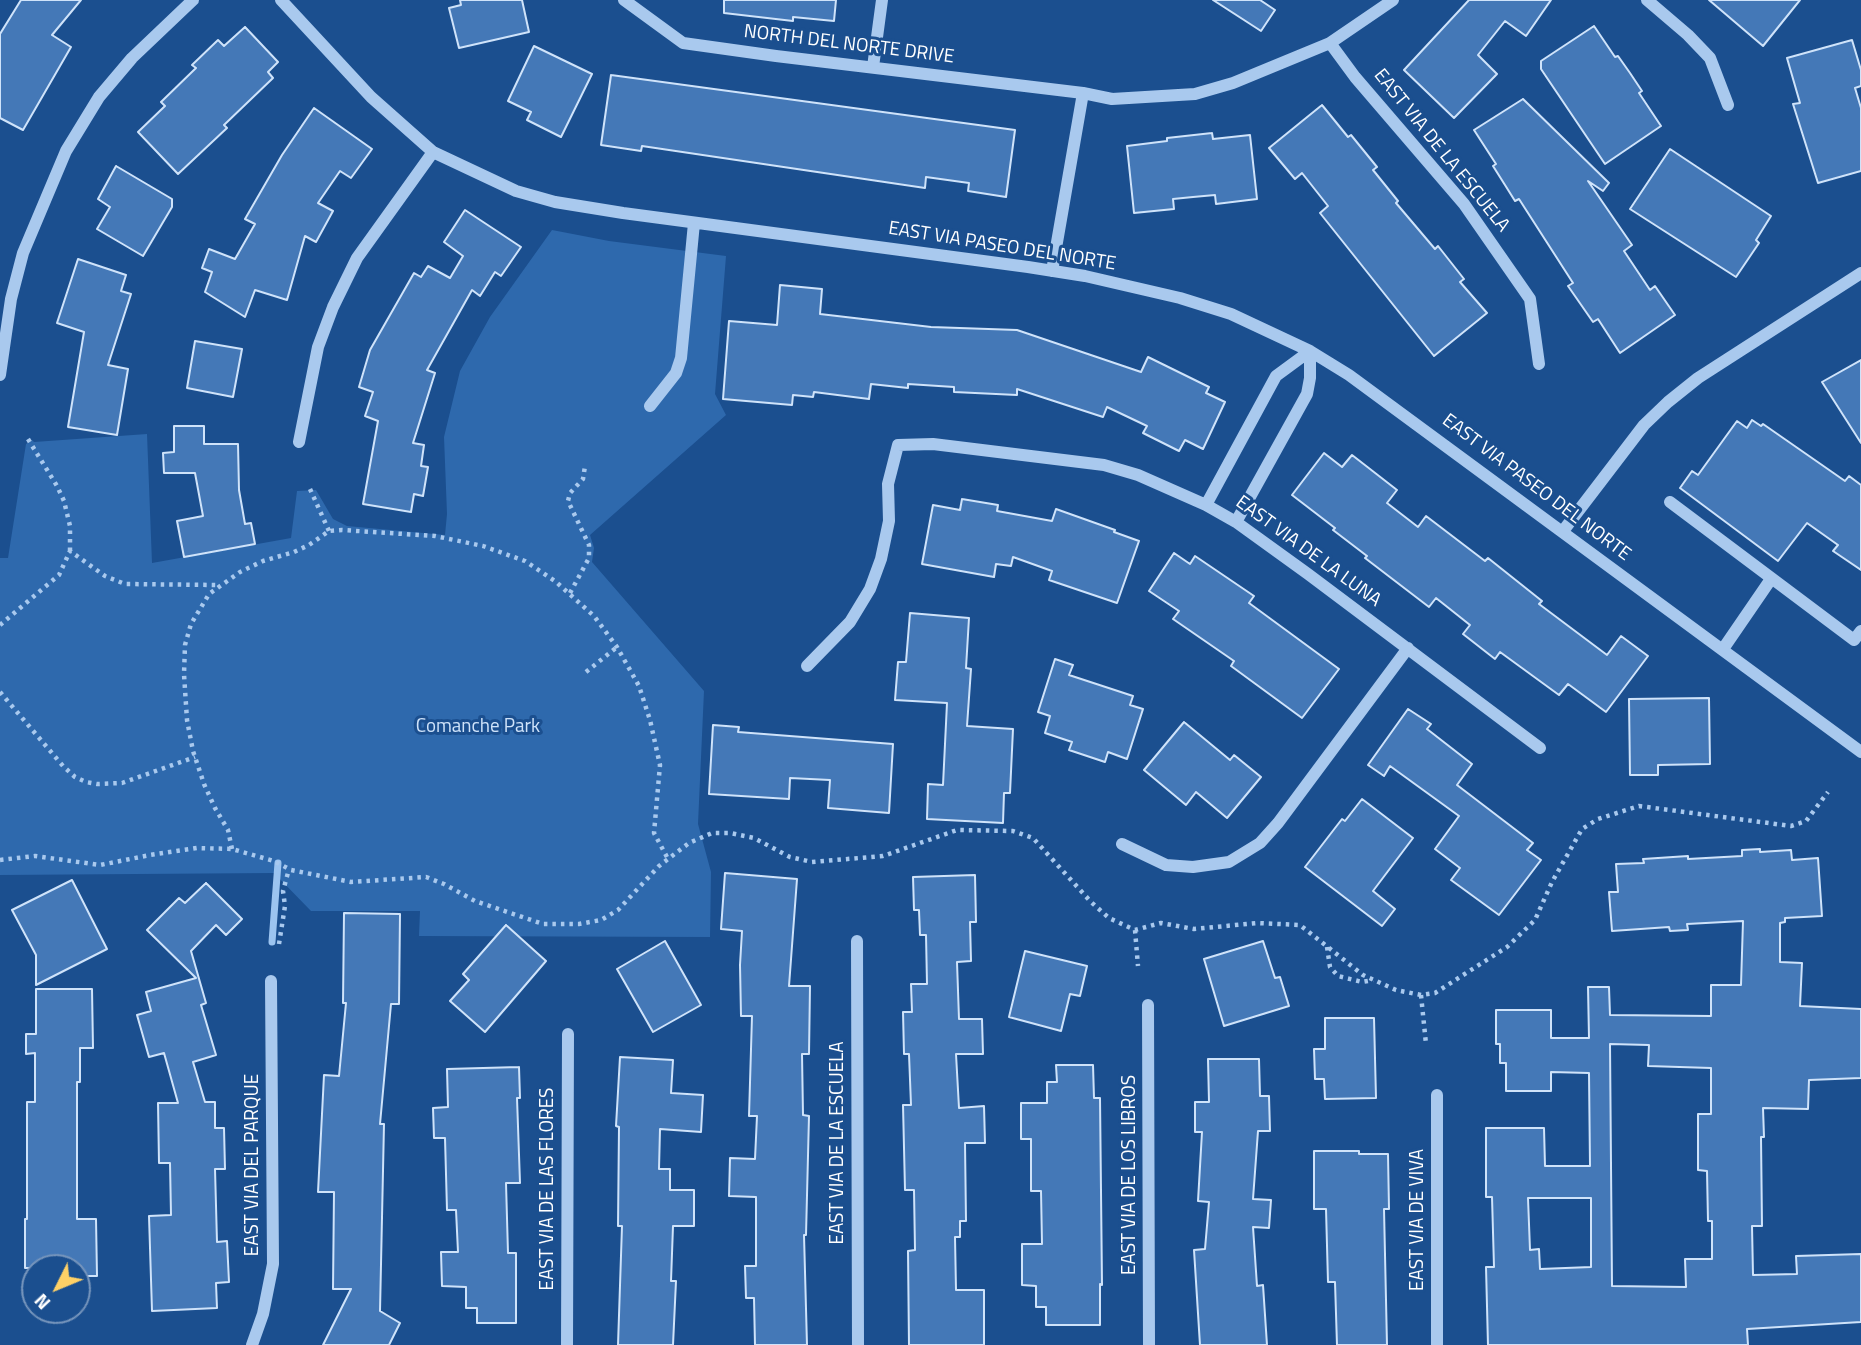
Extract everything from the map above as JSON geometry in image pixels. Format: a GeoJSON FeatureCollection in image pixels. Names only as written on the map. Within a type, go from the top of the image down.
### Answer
{"type":"FeatureCollection","features":[{"type":"Feature","properties":{"kind":"street"},"geometry":{"type":"LineString","coordinates":[[0,375],[11,299],[23,253],[66,151],[99,97],[132,58],[193,0]]}},
{"type":"Feature","properties":{"kind":"street","name":"EAST VIA PASEO DEL NORTE"},"geometry":{"type":"LineString","coordinates":[[281,0],[371,97],[433,152],[529,195],[555,202],[694,223],[1052,271],[1206,306],[1231,314],[1310,351],[1349,374],[1861,752]]}},
{"type":"Feature","properties":{"kind":"street","name":"NORTH DEL NORTE DRIVE"},"geometry":{"type":"LineString","coordinates":[[624,0],[683,43],[776,57],[1083,93],[1112,99],[1195,94],[1233,83],[1330,43],[1393,0]]}},
{"type":"Feature","properties":{"kind":"street"},"geometry":{"type":"LineString","coordinates":[[873,68],[882,0]]}},
{"type":"Feature","properties":{"kind":"street"},"geometry":{"type":"LineString","coordinates":[[1647,0],[1710,58],[1728,105]]}},
{"type":"Feature","properties":{"kind":"street","name":"EAST VIA DE LA ESCUELA"},"geometry":{"type":"LineString","coordinates":[[1330,43],[1464,204],[1530,299],[1539,364]]}},
{"type":"Feature","properties":{"kind":"street"},"geometry":{"type":"LineString","coordinates":[[1052,271],[1083,93]]}},
{"type":"Feature","properties":{"kind":"street"},"geometry":{"type":"LineString","coordinates":[[299,442],[318,347],[333,307],[357,258],[433,152]]}},
{"type":"Feature","properties":{"kind":"street"},"geometry":{"type":"LineString","coordinates":[[650,406],[676,373],[681,358],[694,223]]}},
{"type":"Feature","properties":{"kind":"street"},"geometry":{"type":"LineString","coordinates":[[1563,531],[1644,425],[1668,402],[1698,378],[1861,274]]}},
{"type":"Feature","properties":{"kind":"street"},"geometry":{"type":"LineString","coordinates":[[1206,505],[1276,376],[1310,351]]}},
{"type":"Feature","properties":{"kind":"street"},"geometry":{"type":"LineString","coordinates":[[1236,522],[1307,394],[1310,351]]}},
{"type":"Feature","properties":{"kind":"street","name":"EAST VIA DE LA LUNA"},"geometry":{"type":"LineString","coordinates":[[807,666],[850,622],[870,589],[881,559],[889,521],[888,484],[898,445],[933,444],[1104,465],[1138,475],[1206,505],[1236,522],[1540,748]]}},
{"type":"Feature","properties":{"kind":"street"},"geometry":{"type":"LineString","coordinates":[[1671,502],[1854,640],[1861,631]]}},
{"type":"Feature","properties":{"kind":"street"},"geometry":{"type":"LineString","coordinates":[[1723,649],[1771,579]]}},
{"type":"Feature","properties":{"kind":"street"},"geometry":{"type":"LineString","coordinates":[[1122,844],[1166,865],[1193,867],[1229,862],[1260,843],[1278,823],[1408,648]]}},
{"type":"Feature","properties":{"kind":"street","name":"EAST VIA DE LA ESCUELA"},"geometry":{"type":"LineString","coordinates":[[857,941],[858,1345]]}},
{"type":"Feature","properties":{"kind":"street","name":"EAST VIA DEL PARQUE"},"geometry":{"type":"LineString","coordinates":[[252,1345],[263,1314],[273,1264],[271,981]]}},
{"type":"Feature","properties":{"kind":"street","name":"EAST VIA DE LOS LIBROS"},"geometry":{"type":"LineString","coordinates":[[1148,1005],[1149,1345]]}},
{"type":"Feature","properties":{"kind":"street","name":"EAST VIA DE LAS FLORES"},"geometry":{"type":"LineString","coordinates":[[567,1345],[568,1034]]}},
{"type":"Feature","properties":{"kind":"street","name":"EAST VIA DE VIVA"},"geometry":{"type":"LineString","coordinates":[[1437,1095],[1437,1345]]}},
{"type":"Feature","properties":{"kind":"path"},"geometry":{"type":"LineString","coordinates":[[0,625],[59,575],[70,551],[70,526],[64,501],[28,439]]}},
{"type":"Feature","properties":{"kind":"path"},"geometry":{"type":"LineString","coordinates":[[570,593],[589,558],[589,545],[568,501],[570,493],[583,479],[585,466]]}},
{"type":"Feature","properties":{"kind":"path"},"geometry":{"type":"LineString","coordinates":[[310,489],[329,531]]}},
{"type":"Feature","properties":{"kind":"path"},"geometry":{"type":"LineString","coordinates":[[232,849],[228,830],[215,808],[195,757],[187,720],[185,645],[191,624],[200,606],[219,585],[263,561],[310,545],[329,531],[342,530],[435,536],[483,546],[525,561],[570,593],[594,616],[617,647],[639,686],[650,720],[660,765],[654,833],[668,859]]}},
{"type":"Feature","properties":{"kind":"path"},"geometry":{"type":"LineString","coordinates":[[70,551],[104,576],[125,584],[219,585]]}},
{"type":"Feature","properties":{"kind":"path"},"geometry":{"type":"LineString","coordinates":[[586,672],[617,647]]}},
{"type":"Feature","properties":{"kind":"path"},"geometry":{"type":"LineString","coordinates":[[0,692],[63,766],[75,777],[86,782],[122,783],[195,757]]}},
{"type":"Feature","properties":{"kind":"path"},"geometry":{"type":"LineString","coordinates":[[0,860],[35,856],[100,865],[185,850],[232,849],[274,861],[289,869],[351,882],[426,877],[475,901],[544,924],[579,924],[601,919],[618,910],[668,859],[689,843],[712,833],[730,833],[754,838],[790,857],[812,862],[883,856],[957,830],[1013,831],[1032,838],[1109,918],[1135,930],[1161,923],[1194,929],[1258,923],[1300,925],[1363,975],[1396,990],[1421,995],[1435,993],[1507,947],[1535,920],[1552,881],[1582,829],[1598,819],[1639,806],[1791,826],[1806,821],[1828,792]]}},
{"type":"Feature","properties":{"kind":"path"},"geometry":{"type":"LineString","coordinates":[[279,944],[285,906],[283,891],[289,869]]}},
{"type":"Feature","properties":{"kind":"path"},"geometry":{"type":"LineString","coordinates":[[1135,930],[1138,966]]}},
{"type":"Feature","properties":{"kind":"path"},"geometry":{"type":"LineString","coordinates":[[1327,947],[1330,967],[1338,976],[1362,982],[1374,980]]}},
{"type":"Feature","properties":{"kind":"path"},"geometry":{"type":"LineString","coordinates":[[1421,995],[1426,1044]]}},
{"type":"Feature","properties":{"kind":"green space","name":"Comanche Park"},"geometry":{"type":"Polygon","coordinates":[[[552,230],[609,241],[726,256],[715,394],[726,415],[590,535],[594,548],[592,562],[704,691],[698,824],[711,872],[710,937],[419,936],[420,911],[311,911],[274,873],[0,875],[0,558],[8,558],[26,444],[32,440],[34,442],[147,434],[152,563],[291,538],[297,491],[316,490],[333,519],[347,526],[445,535],[447,514],[444,437],[460,371],[490,317],[552,230]]]}},
{"type":"Feature","properties":{"kind":"building"},"geometry":{"type":"Polygon","coordinates":[[[21,0],[81,0],[52,35],[71,47],[23,130],[0,118],[0,34],[21,0]]]}},
{"type":"Feature","properties":{"kind":"building"},"geometry":{"type":"Polygon","coordinates":[[[460,0],[522,0],[529,32],[459,48],[449,8],[461,5],[460,0]]]}},
{"type":"Feature","properties":{"kind":"building"},"geometry":{"type":"Polygon","coordinates":[[[724,0],[836,0],[834,21],[793,17],[793,21],[724,13],[724,0]]]}},
{"type":"Feature","properties":{"kind":"building"},"geometry":{"type":"Polygon","coordinates":[[[1213,0],[1260,0],[1275,10],[1261,31],[1213,0]]]}},
{"type":"Feature","properties":{"kind":"building"},"geometry":{"type":"Polygon","coordinates":[[[1469,0],[1551,0],[1526,36],[1505,21],[1478,55],[1497,74],[1454,118],[1404,70],[1469,0]]]}},
{"type":"Feature","properties":{"kind":"building"},"geometry":{"type":"Polygon","coordinates":[[[1709,0],[1800,0],[1763,46],[1709,0]]]}},
{"type":"Feature","properties":{"kind":"building"},"geometry":{"type":"Polygon","coordinates":[[[1594,26],[1615,57],[1618,56],[1630,73],[1642,91],[1639,93],[1661,126],[1605,164],[1541,69],[1541,61],[1594,26]]]}},
{"type":"Feature","properties":{"kind":"building"},"geometry":{"type":"Polygon","coordinates":[[[245,27],[278,62],[268,72],[273,78],[224,125],[227,128],[178,174],[138,132],[165,106],[161,102],[196,68],[192,65],[218,40],[224,46],[245,27]]]}},
{"type":"Feature","properties":{"kind":"building"},"geometry":{"type":"Polygon","coordinates":[[[1852,40],[1861,70],[1861,86],[1855,88],[1861,108],[1861,171],[1818,183],[1793,104],[1800,103],[1787,58],[1852,40]]]}},
{"type":"Feature","properties":{"kind":"building"},"geometry":{"type":"Polygon","coordinates":[[[534,46],[592,74],[561,137],[527,120],[531,112],[508,101],[534,46]]]}},
{"type":"Feature","properties":{"kind":"building"},"geometry":{"type":"Polygon","coordinates":[[[611,75],[1015,130],[1006,197],[968,191],[969,183],[926,177],[925,188],[642,146],[641,151],[601,145],[611,75]]]}},
{"type":"Feature","properties":{"kind":"building"},"geometry":{"type":"Polygon","coordinates":[[[1523,99],[1609,183],[1603,191],[1588,181],[1632,245],[1624,251],[1650,290],[1655,286],[1675,315],[1620,353],[1598,319],[1593,322],[1568,286],[1573,283],[1519,199],[1515,201],[1474,130],[1523,99]]]}},
{"type":"Feature","properties":{"kind":"building"},"geometry":{"type":"Polygon","coordinates":[[[1322,105],[1377,167],[1373,170],[1398,201],[1396,203],[1435,249],[1438,246],[1464,279],[1460,282],[1487,313],[1434,356],[1320,213],[1328,206],[1302,173],[1295,179],[1269,148],[1322,105]]]}},
{"type":"Feature","properties":{"kind":"building"},"geometry":{"type":"Polygon","coordinates":[[[314,108],[372,149],[351,178],[340,171],[318,203],[333,211],[316,242],[305,236],[287,300],[255,290],[245,317],[205,292],[212,272],[202,268],[209,249],[235,259],[255,224],[245,219],[282,155],[314,108]]]}},
{"type":"Feature","properties":{"kind":"building"},"geometry":{"type":"Polygon","coordinates":[[[1212,133],[1213,139],[1250,135],[1257,199],[1216,204],[1215,195],[1173,199],[1174,209],[1134,213],[1127,146],[1212,133]]]}},
{"type":"Feature","properties":{"kind":"building"},"geometry":{"type":"Polygon","coordinates":[[[1670,149],[1771,216],[1756,240],[1759,243],[1736,277],[1630,209],[1670,149]]]}},
{"type":"Feature","properties":{"kind":"building"},"geometry":{"type":"Polygon","coordinates":[[[116,166],[172,199],[172,207],[143,256],[97,229],[110,207],[98,199],[116,166]]]}},
{"type":"Feature","properties":{"kind":"building"},"geometry":{"type":"Polygon","coordinates":[[[465,210],[521,247],[501,276],[495,272],[480,296],[472,290],[427,370],[435,373],[413,443],[424,445],[421,466],[428,467],[423,496],[414,494],[411,512],[363,504],[378,421],[365,416],[373,392],[359,387],[370,350],[414,273],[421,277],[428,266],[450,278],[463,256],[444,242],[465,210]]]}},
{"type":"Feature","properties":{"kind":"building"},"geometry":{"type":"Polygon","coordinates":[[[78,259],[126,275],[121,291],[131,294],[108,365],[128,369],[117,435],[68,427],[84,332],[57,323],[78,259]]]}},
{"type":"Feature","properties":{"kind":"building"},"geometry":{"type":"Polygon","coordinates":[[[780,285],[822,289],[820,314],[931,327],[1017,330],[1141,372],[1148,357],[1209,387],[1206,393],[1225,402],[1203,449],[1185,440],[1179,451],[1143,433],[1147,426],[1107,407],[1103,417],[1017,389],[1017,395],[954,392],[954,387],[908,384],[908,388],[871,384],[869,399],[814,392],[813,397],[793,395],[792,405],[723,399],[729,321],[777,325],[780,285]]]}},
{"type":"Feature","properties":{"kind":"building"},"geometry":{"type":"Polygon","coordinates":[[[195,341],[242,349],[233,397],[187,388],[195,341]]]}},
{"type":"Feature","properties":{"kind":"building"},"geometry":{"type":"Polygon","coordinates":[[[1861,360],[1861,443],[1822,382],[1861,360]]]}},
{"type":"Feature","properties":{"kind":"building"},"geometry":{"type":"Polygon","coordinates":[[[1752,420],[1761,426],[1763,424],[1845,481],[1849,476],[1861,485],[1861,570],[1833,551],[1838,545],[1807,523],[1778,561],[1680,488],[1692,471],[1698,475],[1737,421],[1747,428],[1752,420]]]}},
{"type":"Feature","properties":{"kind":"building"},"geometry":{"type":"Polygon","coordinates":[[[174,426],[204,426],[204,444],[238,444],[239,490],[245,524],[251,523],[255,544],[184,557],[177,521],[203,516],[195,473],[164,473],[163,453],[174,452],[174,426]]]}},
{"type":"Feature","properties":{"kind":"building"},"geometry":{"type":"Polygon","coordinates":[[[1324,453],[1342,467],[1352,455],[1397,490],[1387,503],[1418,527],[1426,516],[1485,561],[1488,558],[1542,601],[1539,604],[1607,655],[1621,636],[1648,656],[1606,712],[1568,684],[1559,695],[1500,652],[1495,659],[1463,634],[1470,625],[1436,598],[1429,607],[1365,558],[1367,556],[1333,530],[1335,528],[1292,495],[1324,453]]]}},
{"type":"Feature","properties":{"kind":"building"},"geometry":{"type":"Polygon","coordinates":[[[962,499],[998,505],[997,511],[1052,521],[1056,509],[1139,541],[1117,603],[1049,580],[1052,571],[1013,557],[1011,566],[996,564],[994,577],[922,564],[933,505],[960,510],[962,499]]]}},
{"type":"Feature","properties":{"kind":"building"},"geometry":{"type":"Polygon","coordinates":[[[1174,553],[1190,564],[1195,556],[1254,596],[1249,603],[1339,669],[1302,718],[1231,666],[1234,661],[1173,619],[1179,611],[1149,591],[1174,553]]]}},
{"type":"Feature","properties":{"kind":"building"},"geometry":{"type":"Polygon","coordinates":[[[910,613],[969,618],[966,668],[971,669],[967,726],[1013,729],[1010,793],[1004,793],[1003,823],[927,819],[928,784],[943,785],[947,703],[895,700],[898,662],[906,662],[910,613]]]}},
{"type":"Feature","properties":{"kind":"building"},"geometry":{"type":"Polygon","coordinates":[[[1055,659],[1073,665],[1069,675],[1133,696],[1130,705],[1143,709],[1127,759],[1108,752],[1105,762],[1069,750],[1072,742],[1045,733],[1050,716],[1038,712],[1055,659]]]}},
{"type":"Feature","properties":{"kind":"building"},"geometry":{"type":"Polygon","coordinates":[[[1709,698],[1710,764],[1658,765],[1658,775],[1630,775],[1629,699],[1709,698]]]}},
{"type":"Feature","properties":{"kind":"building"},"geometry":{"type":"Polygon","coordinates":[[[1408,709],[1431,724],[1427,729],[1472,764],[1457,785],[1533,843],[1527,850],[1541,860],[1499,915],[1451,880],[1460,868],[1435,849],[1459,816],[1390,766],[1384,776],[1368,765],[1408,709]]]}},
{"type":"Feature","properties":{"kind":"building"},"geometry":{"type":"Polygon","coordinates":[[[1184,722],[1230,760],[1234,755],[1261,777],[1227,818],[1196,792],[1186,805],[1144,770],[1184,722]]]}},
{"type":"Feature","properties":{"kind":"building"},"geometry":{"type":"Polygon","coordinates":[[[713,725],[739,727],[738,732],[893,744],[889,813],[828,808],[830,780],[790,778],[789,799],[709,794],[713,725]]]}},
{"type":"Feature","properties":{"kind":"building"},"geometry":{"type":"Polygon","coordinates":[[[1362,799],[1413,838],[1373,891],[1395,909],[1382,926],[1305,867],[1342,819],[1345,821],[1362,799]]]}},
{"type":"Feature","properties":{"kind":"building"},"geometry":{"type":"Polygon","coordinates":[[[1742,850],[1791,850],[1792,860],[1818,858],[1822,916],[1785,918],[1785,922],[1780,923],[1780,962],[1802,963],[1800,1006],[1861,1009],[1861,1078],[1809,1080],[1808,1109],[1763,1108],[1762,1226],[1752,1226],[1753,1275],[1797,1274],[1796,1256],[1861,1254],[1861,1322],[1747,1329],[1748,1345],[1488,1345],[1486,1267],[1494,1267],[1492,1197],[1486,1197],[1486,1128],[1544,1128],[1545,1166],[1590,1166],[1589,1073],[1551,1072],[1551,1091],[1506,1091],[1506,1063],[1500,1063],[1500,1044],[1496,1044],[1496,1010],[1551,1010],[1551,1038],[1589,1038],[1588,987],[1609,987],[1610,1015],[1711,1016],[1711,985],[1741,985],[1743,921],[1687,924],[1688,930],[1670,931],[1669,927],[1612,931],[1609,892],[1618,892],[1616,864],[1688,856],[1688,859],[1742,856],[1742,850]],[[1610,1044],[1612,1286],[1686,1287],[1685,1259],[1712,1259],[1712,1221],[1708,1221],[1707,1171],[1698,1170],[1698,1114],[1711,1114],[1711,1068],[1648,1066],[1649,1045],[1610,1044]],[[1528,1198],[1530,1250],[1539,1249],[1540,1269],[1591,1267],[1591,1198],[1528,1198]]]}},
{"type":"Feature","properties":{"kind":"building"},"geometry":{"type":"Polygon","coordinates":[[[725,873],[797,879],[789,986],[810,986],[809,1054],[802,1054],[803,1115],[809,1116],[804,1235],[807,1345],[755,1345],[754,1298],[746,1298],[745,1266],[756,1266],[756,1197],[729,1196],[730,1158],[755,1159],[757,1116],[749,1116],[752,1016],[741,1016],[742,931],[721,929],[725,873]]]}},
{"type":"Feature","properties":{"kind":"building"},"geometry":{"type":"Polygon","coordinates":[[[975,875],[976,922],[970,922],[971,961],[957,962],[959,1019],[982,1019],[983,1054],[956,1054],[959,1108],[984,1106],[985,1143],[965,1143],[966,1221],[960,1221],[960,1237],[955,1237],[956,1290],[984,1290],[984,1345],[909,1345],[908,1251],[915,1250],[914,1190],[905,1190],[903,1105],[911,1105],[909,1054],[904,1054],[903,1012],[912,1012],[911,984],[927,984],[926,935],[920,935],[919,910],[914,910],[913,877],[975,875]]]}},
{"type":"Feature","properties":{"kind":"building"},"geometry":{"type":"Polygon","coordinates":[[[72,880],[107,949],[36,985],[36,955],[12,910],[72,880]]]}},
{"type":"Feature","properties":{"kind":"building"},"geometry":{"type":"Polygon","coordinates":[[[206,883],[242,919],[226,935],[216,925],[191,951],[206,1003],[201,1005],[216,1055],[193,1062],[205,1102],[215,1102],[215,1128],[224,1128],[225,1169],[215,1169],[217,1242],[227,1241],[229,1282],[216,1283],[217,1308],[152,1311],[149,1216],[171,1215],[170,1163],[159,1163],[158,1103],[178,1103],[164,1053],[149,1057],[137,1015],[151,1011],[146,992],[196,978],[147,930],[179,898],[185,903],[206,883]]]}},
{"type":"Feature","properties":{"kind":"building"},"geometry":{"type":"Polygon","coordinates":[[[344,913],[400,914],[399,1004],[391,1004],[380,1124],[384,1124],[380,1311],[400,1323],[389,1345],[323,1345],[351,1289],[333,1289],[334,1192],[318,1192],[324,1075],[339,1076],[346,1003],[343,1003],[344,913]]]}},
{"type":"Feature","properties":{"kind":"building"},"geometry":{"type":"Polygon","coordinates":[[[506,925],[546,961],[485,1032],[450,1001],[469,980],[463,974],[506,925]]]}},
{"type":"Feature","properties":{"kind":"building"},"geometry":{"type":"Polygon","coordinates":[[[665,941],[701,1005],[653,1032],[617,969],[665,941]]]}},
{"type":"Feature","properties":{"kind":"building"},"geometry":{"type":"Polygon","coordinates":[[[1263,941],[1275,978],[1280,977],[1289,1006],[1224,1026],[1204,959],[1263,941]]]}},
{"type":"Feature","properties":{"kind":"building"},"geometry":{"type":"Polygon","coordinates":[[[1025,951],[1087,966],[1080,996],[1070,994],[1061,1031],[1009,1017],[1025,951]]]}},
{"type":"Feature","properties":{"kind":"building"},"geometry":{"type":"Polygon","coordinates":[[[36,989],[92,989],[93,1048],[80,1048],[80,1082],[77,1082],[77,1219],[96,1219],[97,1276],[91,1276],[91,1254],[25,1254],[27,1102],[35,1102],[35,1053],[26,1054],[26,1034],[36,1034],[36,989]]]}},
{"type":"Feature","properties":{"kind":"building"},"geometry":{"type":"Polygon","coordinates":[[[1325,1018],[1374,1018],[1376,1098],[1325,1099],[1324,1079],[1315,1079],[1314,1049],[1325,1049],[1325,1018]]]}},
{"type":"Feature","properties":{"kind":"building"},"geometry":{"type":"Polygon","coordinates":[[[620,1057],[673,1060],[671,1093],[703,1095],[701,1132],[660,1129],[659,1169],[670,1169],[670,1190],[694,1190],[694,1226],[673,1226],[671,1281],[676,1281],[673,1345],[618,1345],[622,1226],[618,1226],[619,1127],[616,1126],[620,1057]]]}},
{"type":"Feature","properties":{"kind":"building"},"geometry":{"type":"Polygon","coordinates":[[[1208,1059],[1259,1059],[1260,1096],[1269,1096],[1270,1131],[1258,1131],[1253,1199],[1271,1200],[1269,1228],[1253,1227],[1257,1286],[1263,1285],[1267,1345],[1200,1345],[1194,1250],[1205,1249],[1209,1202],[1198,1201],[1202,1132],[1195,1132],[1195,1102],[1209,1102],[1208,1059]]]}},
{"type":"Feature","properties":{"kind":"building"},"geometry":{"type":"Polygon","coordinates":[[[1056,1065],[1093,1065],[1094,1098],[1100,1098],[1100,1325],[1046,1325],[1046,1307],[1036,1307],[1036,1286],[1022,1285],[1022,1244],[1042,1244],[1041,1191],[1031,1191],[1031,1139],[1021,1139],[1021,1103],[1047,1103],[1047,1082],[1057,1082],[1056,1065]]]}},
{"type":"Feature","properties":{"kind":"building"},"geometry":{"type":"Polygon","coordinates":[[[519,1067],[520,1098],[517,1098],[520,1183],[506,1183],[508,1253],[516,1253],[516,1323],[477,1323],[477,1308],[466,1308],[466,1287],[442,1286],[441,1252],[458,1252],[456,1210],[447,1210],[445,1138],[434,1138],[433,1108],[448,1107],[447,1069],[519,1067]]]}},
{"type":"Feature","properties":{"kind":"building"},"geometry":{"type":"Polygon","coordinates":[[[1314,1151],[1388,1154],[1389,1209],[1384,1209],[1387,1345],[1337,1345],[1335,1282],[1328,1282],[1326,1209],[1314,1209],[1314,1151]]]}},
{"type":"Feature","properties":{"kind":"waterway"},"geometry":{"type":"LineString","coordinates":[[272,942],[278,863]]}}]}
